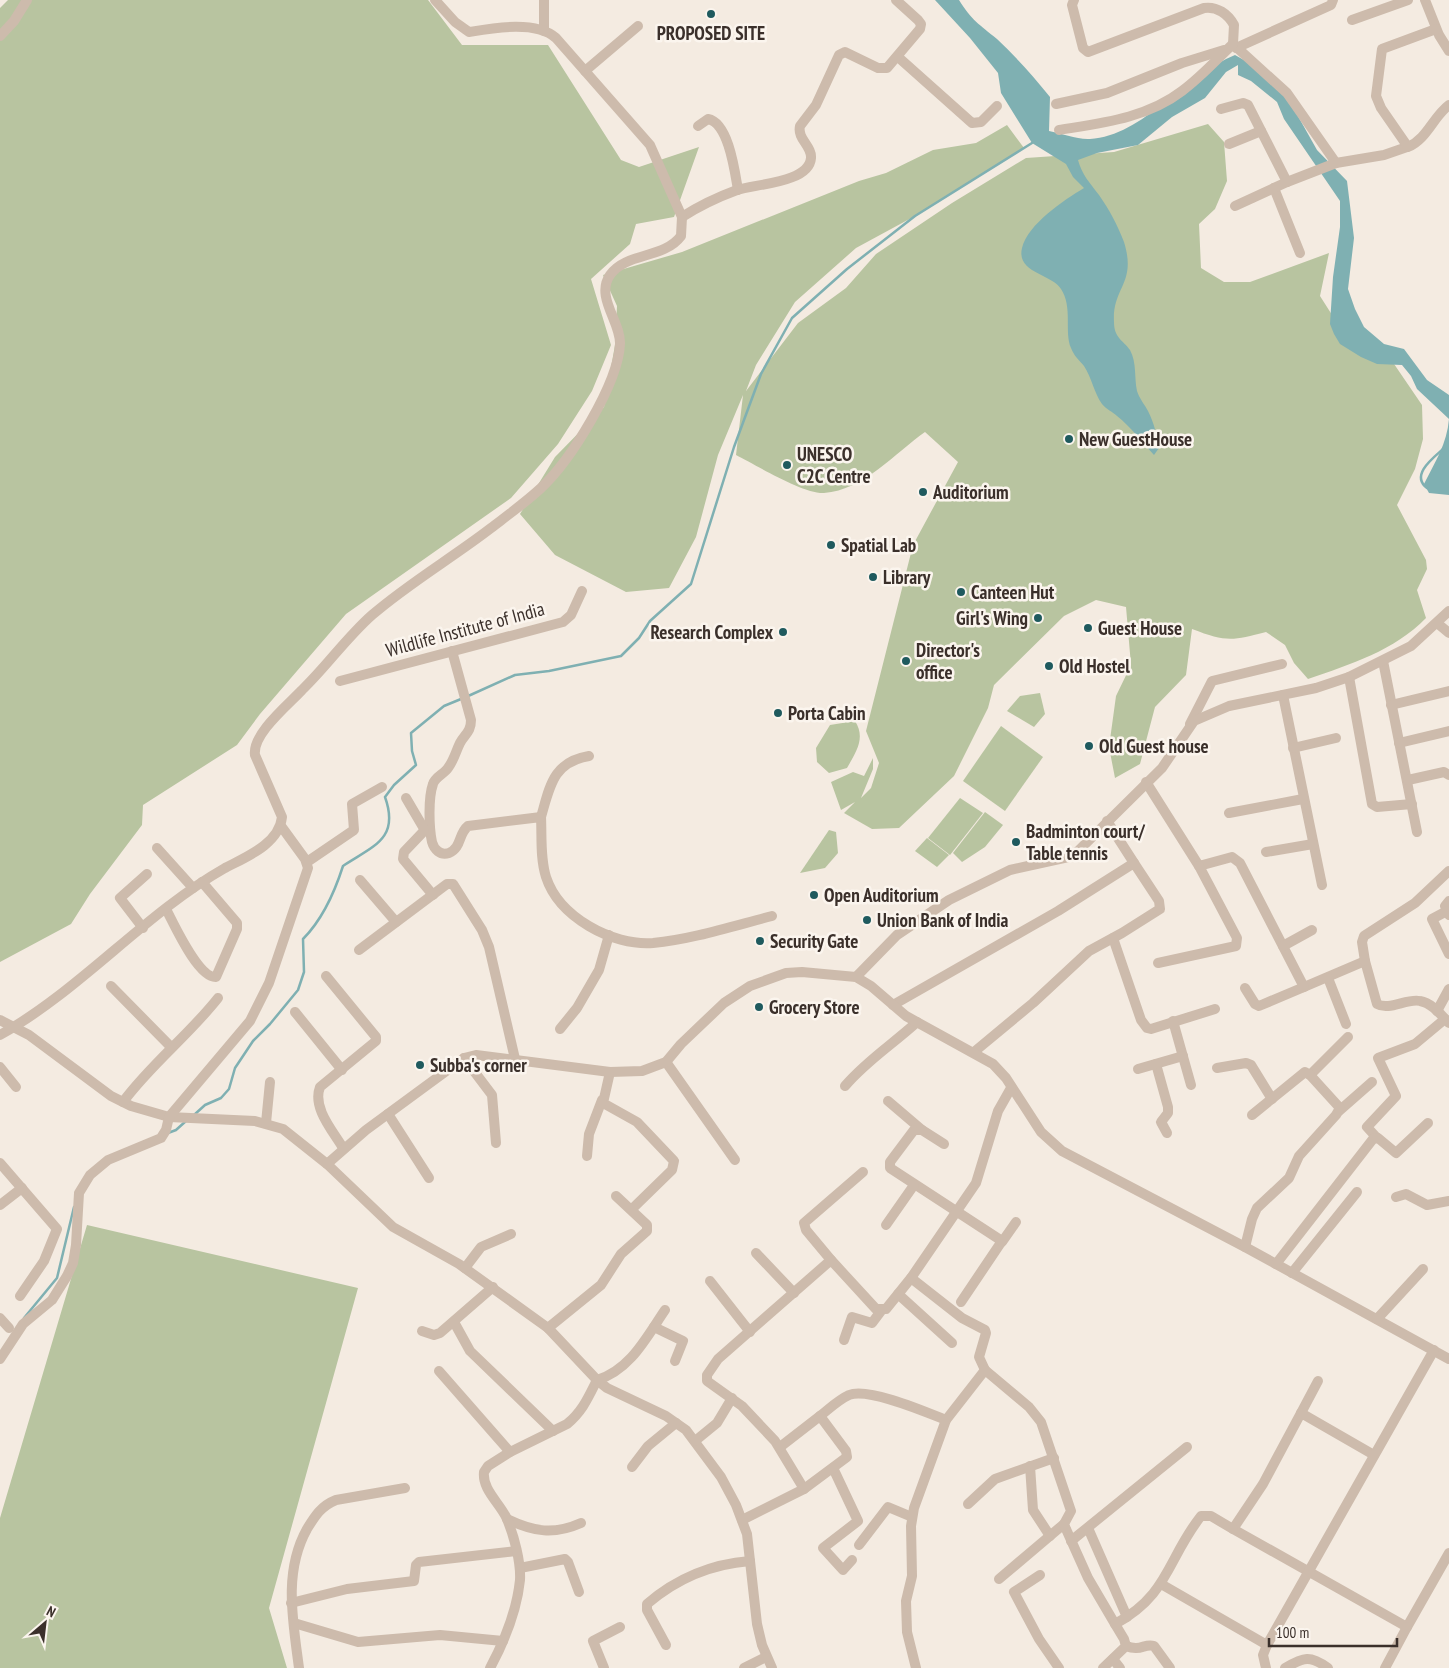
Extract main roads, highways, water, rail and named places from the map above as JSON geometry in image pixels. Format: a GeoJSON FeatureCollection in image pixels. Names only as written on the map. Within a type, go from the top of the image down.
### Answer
{"type":"FeatureCollection","features":[{"type":"Feature","properties":{"kind":"water"},"geometry":{"type":"Polygon","coordinates":[[[935,0],[959,0],[972,18],[1011,53],[1050,97],[1049,131],[1075,137],[1090,139],[1109,135],[1128,127],[1147,116],[1217,64],[1235,55],[1251,64],[1278,88],[1294,109],[1317,150],[1347,181],[1354,238],[1348,289],[1364,327],[1384,344],[1404,349],[1427,380],[1449,395],[1449,419],[1417,389],[1411,376],[1402,365],[1377,364],[1361,357],[1340,344],[1334,334],[1330,324],[1333,277],[1340,227],[1340,201],[1284,119],[1277,102],[1251,81],[1238,75],[1238,65],[1226,72],[1205,98],[1172,117],[1138,145],[1097,153],[1078,160],[1084,175],[1110,212],[1124,242],[1128,267],[1114,310],[1114,327],[1117,335],[1130,350],[1137,391],[1154,425],[1159,448],[1154,455],[1127,425],[1102,404],[1087,371],[1071,348],[1065,296],[1056,284],[1029,268],[1024,263],[1022,256],[1022,248],[1031,230],[1057,206],[1084,188],[1073,177],[1066,164],[1032,143],[1001,93],[998,73],[970,38],[935,0]]]}},
{"type":"Feature","properties":{"kind":"water"},"geometry":{"type":"Polygon","coordinates":[[[1449,419],[1449,495],[1429,493],[1424,484],[1443,445],[1449,419]]]}},
{"type":"Feature","properties":{"kind":"waterway"},"geometry":{"type":"LineString","coordinates":[[466,697],[515,675],[549,671],[621,656],[639,638],[650,621],[691,584],[734,447],[761,374],[792,318],[847,269],[915,216],[1032,143]]}},
{"type":"Feature","properties":{"kind":"waterway"},"geometry":{"type":"LineString","coordinates":[[1427,488],[1422,483],[1422,472],[1429,462],[1443,449]]}},
{"type":"Feature","properties":{"kind":"waterway"},"geometry":{"type":"LineString","coordinates":[[194,1115],[205,1105],[221,1098],[229,1089],[235,1068],[253,1041],[298,990],[304,972],[303,939],[327,905],[343,866],[381,840],[389,823],[389,811],[385,797],[394,785],[416,765],[412,751],[411,733],[444,706],[461,699]]}},
{"type":"Feature","properties":{"kind":"waterway"},"geometry":{"type":"LineString","coordinates":[[168,1133],[176,1130],[186,1121]]}},
{"type":"Feature","properties":{"kind":"waterway"},"geometry":{"type":"LineString","coordinates":[[24,1318],[57,1278],[74,1207]]}},
{"type":"Feature","properties":{"kind":"place","name":"PROPOSED SITE"},"geometry":{"type":"Point","coordinates":[711,14]}},
{"type":"Feature","properties":{"kind":"place","name":"New GuestHouse"},"geometry":{"type":"Point","coordinates":[1069,439]}},
{"type":"Feature","properties":{"kind":"place","name":"UNESCO C2C Centre"},"geometry":{"type":"Point","coordinates":[787,465]}},
{"type":"Feature","properties":{"kind":"place","name":"Auditorium"},"geometry":{"type":"Point","coordinates":[923,492]}},
{"type":"Feature","properties":{"kind":"place","name":"Spatial Lab"},"geometry":{"type":"Point","coordinates":[831,545]}},
{"type":"Feature","properties":{"kind":"place","name":"Library"},"geometry":{"type":"Point","coordinates":[873,577]}},
{"type":"Feature","properties":{"kind":"place","name":"Canteen Hut"},"geometry":{"type":"Point","coordinates":[961,592]}},
{"type":"Feature","properties":{"kind":"place","name":"Girl's Wing"},"geometry":{"type":"Point","coordinates":[1038,618]}},
{"type":"Feature","properties":{"kind":"place","name":"Guest House"},"geometry":{"type":"Point","coordinates":[1088,628]}},
{"type":"Feature","properties":{"kind":"place","name":"Research Complex"},"geometry":{"type":"Point","coordinates":[783,632]}},
{"type":"Feature","properties":{"kind":"place","name":"Director's office"},"geometry":{"type":"Point","coordinates":[906,661]}},
{"type":"Feature","properties":{"kind":"place","name":"Old Hostel"},"geometry":{"type":"Point","coordinates":[1049,666]}},
{"type":"Feature","properties":{"kind":"place","name":"Porta Cabin"},"geometry":{"type":"Point","coordinates":[778,713]}},
{"type":"Feature","properties":{"kind":"place","name":"Old Guest house"},"geometry":{"type":"Point","coordinates":[1089,746]}},
{"type":"Feature","properties":{"kind":"place","name":"Badminton court/ Table tennis"},"geometry":{"type":"Point","coordinates":[1016,842]}},
{"type":"Feature","properties":{"kind":"place","name":"Open Auditorium"},"geometry":{"type":"Point","coordinates":[814,895]}},
{"type":"Feature","properties":{"kind":"place","name":"Union Bank of India"},"geometry":{"type":"Point","coordinates":[867,920]}},
{"type":"Feature","properties":{"kind":"place","name":"Security Gate"},"geometry":{"type":"Point","coordinates":[760,941]}},
{"type":"Feature","properties":{"kind":"place","name":"Grocery Store"},"geometry":{"type":"Point","coordinates":[759,1007]}},
{"type":"Feature","properties":{"kind":"place","name":"Subba's corner"},"geometry":{"type":"Point","coordinates":[420,1065]}}]}
